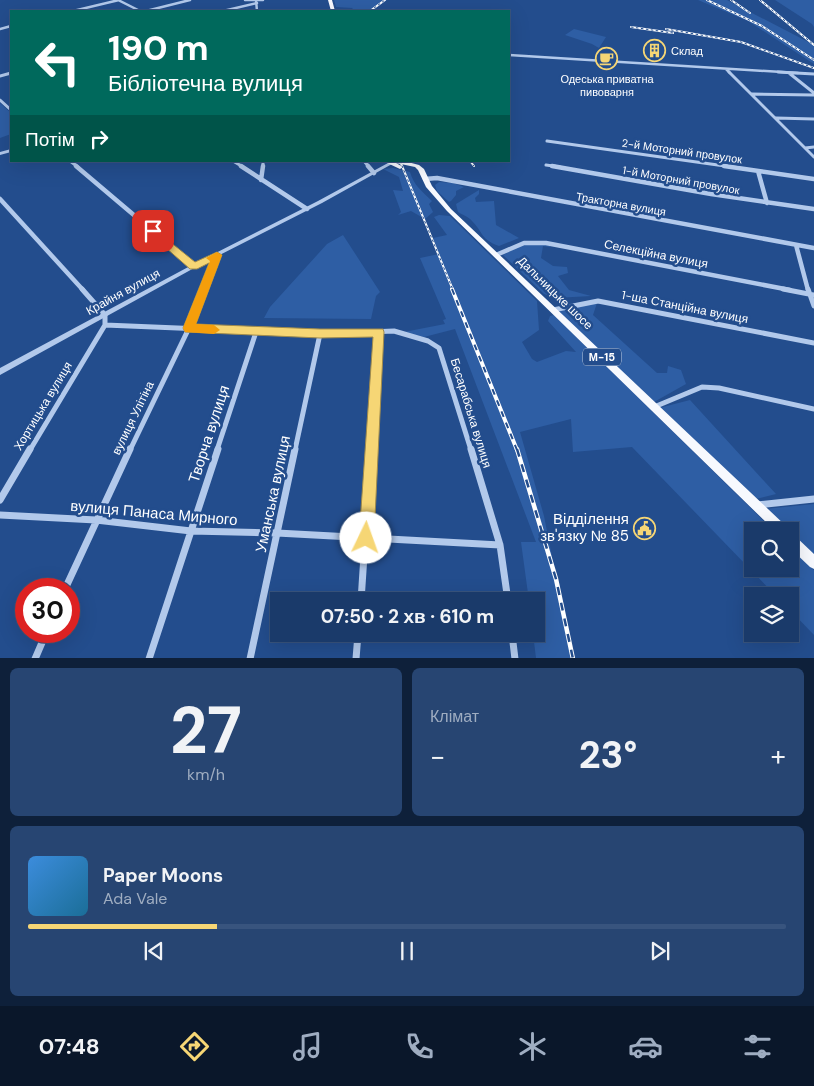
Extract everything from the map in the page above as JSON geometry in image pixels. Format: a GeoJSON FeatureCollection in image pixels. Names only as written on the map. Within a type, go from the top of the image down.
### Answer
{"type":"FeatureCollection","features":[{"type":"Feature","properties":{"kind":"main road"},"geometry":{"type":"LineString","coordinates":[[390,162],[424,176]]}},
{"type":"Feature","properties":{"kind":"main road","name":"Дальницьке шосе"},"geometry":{"type":"LineString","coordinates":[[424,176],[449,210],[773,522]]}},
{"type":"Feature","properties":{"kind":"main road"},"geometry":{"type":"LineString","coordinates":[[799,548],[814,563]]}},
{"type":"Feature","properties":{"kind":"street"},"geometry":{"type":"LineString","coordinates":[[77,10],[118,0],[138,10]]}},
{"type":"Feature","properties":{"kind":"street"},"geometry":{"type":"LineString","coordinates":[[150,10],[190,0]]}},
{"type":"Feature","properties":{"kind":"street"},"geometry":{"type":"LineString","coordinates":[[245,0],[257,1]]}},
{"type":"Feature","properties":{"kind":"street"},"geometry":{"type":"LineString","coordinates":[[226,10],[263,0]]}},
{"type":"Feature","properties":{"kind":"street"},"geometry":{"type":"LineString","coordinates":[[510,54],[814,74]]}},
{"type":"Feature","properties":{"kind":"street"},"geometry":{"type":"LineString","coordinates":[[726,69],[814,156]]}},
{"type":"Feature","properties":{"kind":"street"},"geometry":{"type":"LineString","coordinates":[[788,73],[814,94]]}},
{"type":"Feature","properties":{"kind":"street"},"geometry":{"type":"LineString","coordinates":[[752,94],[814,94]]}},
{"type":"Feature","properties":{"kind":"street"},"geometry":{"type":"LineString","coordinates":[[0,100],[10,109]]}},
{"type":"Feature","properties":{"kind":"street"},"geometry":{"type":"LineString","coordinates":[[776,118],[814,119]]}},
{"type":"Feature","properties":{"kind":"street","name":"2-й Моторний провулок"},"geometry":{"type":"LineString","coordinates":[[547,141],[814,179]]}},
{"type":"Feature","properties":{"kind":"street"},"geometry":{"type":"LineString","coordinates":[[805,148],[814,147]]}},
{"type":"Feature","properties":{"kind":"street"},"geometry":{"type":"LineString","coordinates":[[71,162],[194,266]]}},
{"type":"Feature","properties":{"kind":"street"},"geometry":{"type":"LineString","coordinates":[[234,162],[306,209]]}},
{"type":"Feature","properties":{"kind":"street"},"geometry":{"type":"LineString","coordinates":[[261,180],[263,162]]}},
{"type":"Feature","properties":{"kind":"street"},"geometry":{"type":"LineString","coordinates":[[365,162],[374,173]]}},
{"type":"Feature","properties":{"kind":"street","name":"Крайня вулиця"},"geometry":{"type":"LineString","coordinates":[[0,372],[194,266],[374,173],[390,162]]}},
{"type":"Feature","properties":{"kind":"street","name":"1-й Моторний провулок"},"geometry":{"type":"LineString","coordinates":[[546,165],[767,203],[814,209]]}},
{"type":"Feature","properties":{"kind":"street"},"geometry":{"type":"LineString","coordinates":[[758,171],[767,203]]}},
{"type":"Feature","properties":{"kind":"street","name":"Тракторна вулиця"},"geometry":{"type":"LineString","coordinates":[[424,176],[814,248]]}},
{"type":"Feature","properties":{"kind":"street"},"geometry":{"type":"LineString","coordinates":[[0,199],[105,315],[105,324]]}},
{"type":"Feature","properties":{"kind":"street","name":"Селекційна вулиця"},"geometry":{"type":"LineString","coordinates":[[496,255],[524,243],[546,243],[811,294]]}},
{"type":"Feature","properties":{"kind":"street"},"geometry":{"type":"LineString","coordinates":[[796,245],[814,306]]}},
{"type":"Feature","properties":{"kind":"street","name":"вулиця Улітіна"},"geometry":{"type":"LineString","coordinates":[[71,578],[96,520],[189,328],[217,255]]}},
{"type":"Feature","properties":{"kind":"street","name":"1-ша Станційна вулиця"},"geometry":{"type":"LineString","coordinates":[[552,310],[598,301],[814,343]]}},
{"type":"Feature","properties":{"kind":"street","name":"Бесарабська вулиця"},"geometry":{"type":"LineString","coordinates":[[105,324],[320,334],[394,332],[428,341],[439,348],[500,545],[507,592]]}},
{"type":"Feature","properties":{"kind":"street","name":"Хортицька вулиця"},"geometry":{"type":"LineString","coordinates":[[0,500],[105,324]]}},
{"type":"Feature","properties":{"kind":"street","name":"Творча вулиця"},"geometry":{"type":"LineString","coordinates":[[149,658],[256,332]]}},
{"type":"Feature","properties":{"kind":"street"},"geometry":{"type":"LineString","coordinates":[[362,592],[379,332]]}},
{"type":"Feature","properties":{"kind":"street","name":"Уманська вулиця"},"geometry":{"type":"LineString","coordinates":[[250,658],[320,334]]}},
{"type":"Feature","properties":{"kind":"street"},"geometry":{"type":"LineString","coordinates":[[654,407],[702,387],[720,388],[814,409]]}},
{"type":"Feature","properties":{"kind":"street"},"geometry":{"type":"LineString","coordinates":[[756,505],[814,499]]}},
{"type":"Feature","properties":{"kind":"street","name":"вулиця Панаса Мирного"},"geometry":{"type":"LineString","coordinates":[[0,515],[96,520],[191,531],[277,533],[500,545]]}},
{"type":"Feature","properties":{"kind":"street"},"geometry":{"type":"LineString","coordinates":[[356,658],[357,642]]}},
{"type":"Feature","properties":{"kind":"street"},"geometry":{"type":"LineString","coordinates":[[513,642],[515,658]]}},
{"type":"Feature","properties":{"kind":"street"},"geometry":{"type":"LineString","coordinates":[[34,658],[41,643]]}},
{"type":"Feature","properties":{"kind":"shaded area"},"geometry":{"type":"Polygon","coordinates":[[[334,0],[387,0],[373,10],[351,10],[353,8],[336,7],[334,0]]]}},
{"type":"Feature","properties":{"kind":"shaded area"},"geometry":{"type":"Polygon","coordinates":[[[698,0],[727,0],[814,45],[814,64],[748,21],[698,0]]]}},
{"type":"Feature","properties":{"kind":"shaded area"},"geometry":{"type":"Polygon","coordinates":[[[775,0],[814,0],[814,27],[812,24],[775,0]]]}},
{"type":"Feature","properties":{"kind":"shaded area"},"geometry":{"type":"Polygon","coordinates":[[[574,29],[606,37],[599,48],[565,35],[574,29]]]}},
{"type":"Feature","properties":{"kind":"shaded area"},"geometry":{"type":"Polygon","coordinates":[[[0,103],[10,112],[10,134],[0,138],[0,103]]]}},
{"type":"Feature","properties":{"kind":"shaded area"},"geometry":{"type":"Polygon","coordinates":[[[393,168],[410,172],[416,185],[432,201],[429,204],[433,212],[425,219],[411,211],[398,215],[401,212],[393,190],[403,191],[399,177],[383,169],[393,168]]]}},
{"type":"Feature","properties":{"kind":"shaded area"},"geometry":{"type":"Polygon","coordinates":[[[439,182],[453,183],[464,187],[456,191],[456,195],[449,202],[437,191],[435,185],[439,182]]]}},
{"type":"Feature","properties":{"kind":"shaded area"},"geometry":{"type":"Polygon","coordinates":[[[479,190],[479,194],[475,198],[476,202],[494,201],[496,225],[519,238],[499,246],[488,241],[470,219],[458,212],[456,204],[479,190]]]}},
{"type":"Feature","properties":{"kind":"shaded area"},"geometry":{"type":"Polygon","coordinates":[[[439,215],[450,216],[537,301],[539,330],[522,342],[532,359],[537,362],[566,351],[576,352],[548,321],[550,316],[554,315],[765,522],[744,522],[744,563],[632,447],[573,452],[571,419],[520,432],[544,516],[572,658],[536,658],[534,642],[545,642],[545,592],[528,592],[521,542],[536,542],[455,329],[424,337],[404,332],[445,324],[443,320],[446,319],[420,258],[439,254],[433,238],[447,235],[434,217],[439,215]]]}},
{"type":"Feature","properties":{"kind":"shaded area"},"geometry":{"type":"Polygon","coordinates":[[[343,235],[380,292],[376,296],[371,319],[264,318],[270,307],[327,244],[343,235]]]}},
{"type":"Feature","properties":{"kind":"shaded area"},"geometry":{"type":"Polygon","coordinates":[[[523,244],[550,245],[550,247],[543,246],[541,258],[553,266],[567,267],[568,273],[558,276],[569,290],[591,296],[555,298],[544,294],[503,255],[523,244]]]}},
{"type":"Feature","properties":{"kind":"shaded area"},"geometry":{"type":"Polygon","coordinates":[[[584,303],[597,303],[593,315],[657,373],[667,373],[668,366],[681,370],[686,384],[654,402],[558,312],[584,303]]]}},
{"type":"Feature","properties":{"kind":"shaded area"},"geometry":{"type":"Polygon","coordinates":[[[690,400],[776,494],[756,499],[659,408],[690,400]]]}},
{"type":"Feature","properties":{"kind":"shaded area"},"geometry":{"type":"Polygon","coordinates":[[[814,504],[814,556],[799,542],[799,522],[779,522],[765,509],[814,504]]]}},
{"type":"Feature","properties":{"kind":"shaded area"},"geometry":{"type":"Polygon","coordinates":[[[799,556],[814,570],[814,635],[799,619],[799,587],[767,587],[758,577],[799,577],[799,556]]]}},
{"type":"Feature","properties":{"kind":"railway"},"geometry":{"type":"LineString","coordinates":[[371,10],[385,0]]}},
{"type":"Feature","properties":{"kind":"railway"},"geometry":{"type":"LineString","coordinates":[[707,0],[762,26],[814,60]]}},
{"type":"Feature","properties":{"kind":"railway"},"geometry":{"type":"LineString","coordinates":[[731,0],[750,13]]}},
{"type":"Feature","properties":{"kind":"railway"},"geometry":{"type":"LineString","coordinates":[[760,0],[814,45]]}},
{"type":"Feature","properties":{"kind":"railway"},"geometry":{"type":"LineString","coordinates":[[631,27],[673,33]]}},
{"type":"Feature","properties":{"kind":"railway"},"geometry":{"type":"LineString","coordinates":[[666,29],[741,42],[814,68]]}},
{"type":"Feature","properties":{"kind":"railway"},"geometry":{"type":"LineString","coordinates":[[400,162],[453,290]]}},
{"type":"Feature","properties":{"kind":"railway"},"geometry":{"type":"LineString","coordinates":[[471,162],[474,166]]}},
{"type":"Feature","properties":{"kind":"railway"},"geometry":{"type":"LineString","coordinates":[[452,289],[517,450]]}},
{"type":"Feature","properties":{"kind":"railway"},"geometry":{"type":"LineString","coordinates":[[517,449],[556,579],[573,658]]}},
{"type":"Feature","properties":{"kind":"slow traffic"},"geometry":{"type":"LineString","coordinates":[[211,258],[217,255],[189,328],[214,330]]}},
{"type":"Feature","properties":{"kind":"place","name":"Склад"},"geometry":{"type":"Point","coordinates":[655,51]}},
{"type":"Feature","properties":{"kind":"place","name":"Одеська приватна пивоварня"},"geometry":{"type":"Point","coordinates":[607,58]}},
{"type":"Feature","properties":{"kind":"place","name":"Відділення зв'язку № 85"},"geometry":{"type":"Point","coordinates":[645,528]}},
{"type":"Feature","properties":{"kind":"route"},"geometry":{"type":"LineString","coordinates":[[153,231],[194,266],[217,255],[189,328],[320,334],[379,332],[366,538]]}}]}
